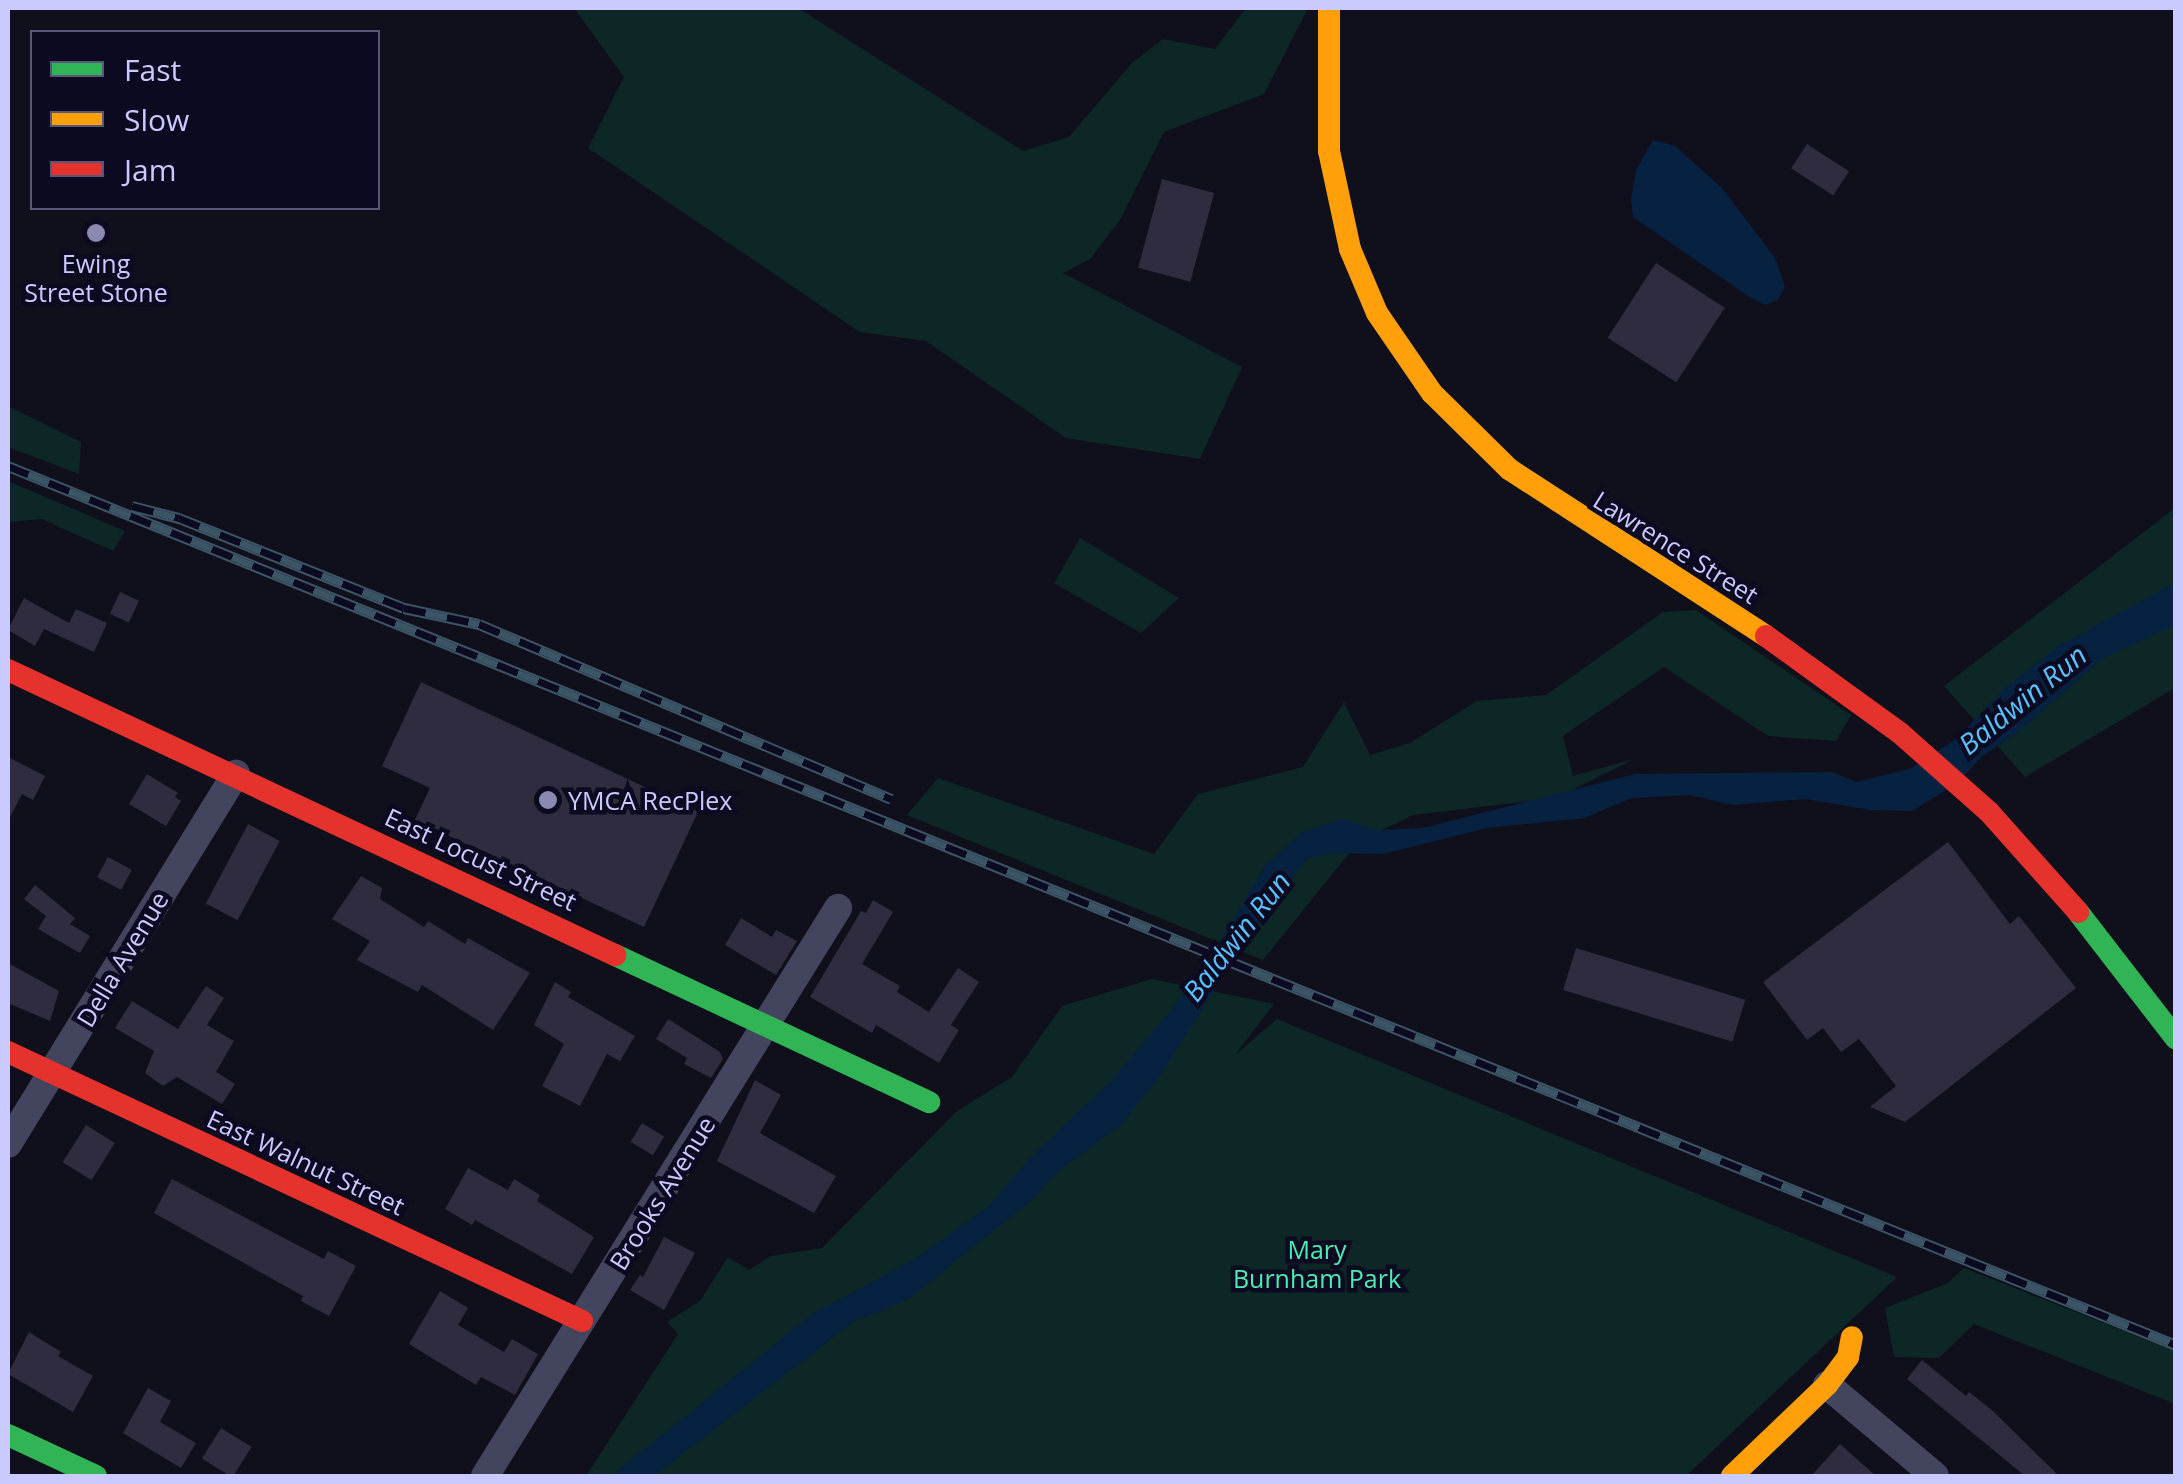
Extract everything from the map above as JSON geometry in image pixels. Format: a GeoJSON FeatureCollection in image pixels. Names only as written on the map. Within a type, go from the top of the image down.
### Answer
{"type":"FeatureCollection","features":[{"type":"Feature","properties":{"kind":"street","name":"Lawrence Street"},"geometry":{"type":"LineString","coordinates":[[1329,8],[1329,151],[1350,249],[1377,313],[1432,393],[1508,469],[1582,521],[1810,664],[1900,733],[1970,794],[2063,893],[2176,1040]]}},
{"type":"Feature","properties":{"kind":"street","name":"East Locust Street"},"geometry":{"type":"LineString","coordinates":[[8,670],[236,773],[930,1102]]}},
{"type":"Feature","properties":{"kind":"street","name":"Della Avenue"},"geometry":{"type":"LineString","coordinates":[[8,1144],[236,773]]}},
{"type":"Feature","properties":{"kind":"street","name":"Brooks Avenue"},"geometry":{"type":"LineString","coordinates":[[485,1476],[838,908]]}},
{"type":"Feature","properties":{"kind":"street","name":"East Walnut Street"},"geometry":{"type":"LineString","coordinates":[[8,1052],[582,1321]]}},
{"type":"Feature","properties":{"kind":"street"},"geometry":{"type":"LineString","coordinates":[[1732,1476],[1827,1385],[1848,1358],[1852,1337]]}},
{"type":"Feature","properties":{"kind":"street"},"geometry":{"type":"LineString","coordinates":[[1827,1385],[1935,1476]]}},
{"type":"Feature","properties":{"kind":"street"},"geometry":{"type":"LineString","coordinates":[[8,1435],[96,1476]]}},
{"type":"Feature","properties":{"kind":"green space"},"geometry":{"type":"Polygon","coordinates":[[[574,8],[798,8],[1023,151],[1069,137],[1132,63],[1163,39],[1215,49],[1246,8],[1308,8],[1264,94],[1164,132],[1120,220],[1090,259],[1063,273],[1242,367],[1200,459],[1066,438],[926,341],[860,332],[588,148],[624,77],[574,8]]]}},
{"type":"Feature","properties":{"kind":"green space"},"geometry":{"type":"Polygon","coordinates":[[[8,406],[81,442],[79,474],[8,447],[8,406]]]}},
{"type":"Feature","properties":{"kind":"green space"},"geometry":{"type":"Polygon","coordinates":[[[8,481],[125,531],[113,551],[42,519],[8,522],[8,481]]]}},
{"type":"Feature","properties":{"kind":"green space"},"geometry":{"type":"Polygon","coordinates":[[[2175,508],[2175,688],[2025,777],[1944,686],[2175,508]]]}},
{"type":"Feature","properties":{"kind":"green space"},"geometry":{"type":"Polygon","coordinates":[[[1080,538],[1179,598],[1141,633],[1054,583],[1080,538]]]}},
{"type":"Feature","properties":{"kind":"green space"},"geometry":{"type":"Polygon","coordinates":[[[1696,610],[1851,715],[1836,741],[1768,736],[1664,667],[1563,736],[1573,776],[1634,759],[1556,798],[1413,815],[1359,841],[1263,960],[907,815],[938,778],[1154,854],[1198,794],[1303,767],[1344,702],[1370,755],[1410,743],[1477,701],[1546,695],[1663,612],[1696,610]]]}},
{"type":"Feature","properties":{"kind":"green space","name":"Mary Burnham Park"},"geometry":{"type":"Polygon","coordinates":[[[1152,979],[1274,1004],[1235,1055],[1277,1019],[1897,1277],[1686,1476],[586,1476],[678,1334],[667,1322],[700,1301],[728,1257],[749,1270],[771,1256],[822,1248],[957,1111],[1012,1077],[1062,1006],[1152,979]]]}},
{"type":"Feature","properties":{"kind":"green space"},"geometry":{"type":"Polygon","coordinates":[[[1964,1268],[2175,1351],[2175,1404],[1974,1324],[1939,1358],[1894,1357],[1885,1308],[1948,1283],[1964,1268]]]}},
{"type":"Feature","properties":{"kind":"water"},"geometry":{"type":"Polygon","coordinates":[[[1653,140],[1675,146],[1723,189],[1775,258],[1785,286],[1778,300],[1765,305],[1748,296],[1633,217],[1631,200],[1636,170],[1653,140]]]}},
{"type":"Feature","properties":{"kind":"water","name":"Baldwin Run"},"geometry":{"type":"Polygon","coordinates":[[[2175,583],[2175,625],[2102,659],[2016,734],[1982,756],[1959,782],[1912,811],[1870,810],[1806,799],[1732,805],[1690,795],[1632,798],[1584,818],[1487,828],[1383,854],[1333,853],[1307,859],[1248,937],[1161,1074],[1123,1123],[1056,1173],[1034,1198],[907,1300],[853,1322],[654,1476],[611,1476],[814,1313],[915,1259],[989,1206],[1029,1159],[1113,1079],[1172,1009],[1210,959],[1265,866],[1302,832],[1342,819],[1376,830],[1423,828],[1635,774],[1832,772],[1856,782],[1912,768],[1956,739],[2005,688],[2060,645],[2175,583]]]}},
{"type":"Feature","properties":{"kind":"building"},"geometry":{"type":"Polygon","coordinates":[[[1807,144],[1849,171],[1833,196],[1791,168],[1807,144]]]}},
{"type":"Feature","properties":{"kind":"building"},"geometry":{"type":"Polygon","coordinates":[[[1162,179],[1214,193],[1190,282],[1138,268],[1162,179]]]}},
{"type":"Feature","properties":{"kind":"building"},"geometry":{"type":"Polygon","coordinates":[[[1656,263],[1725,308],[1676,382],[1608,338],[1656,263]]]}},
{"type":"Feature","properties":{"kind":"building"},"geometry":{"type":"Polygon","coordinates":[[[120,592],[139,601],[129,623],[110,614],[120,592]]]}},
{"type":"Feature","properties":{"kind":"building"},"geometry":{"type":"Polygon","coordinates":[[[24,598],[69,623],[76,609],[107,623],[94,652],[44,629],[35,646],[8,630],[24,598]]]}},
{"type":"Feature","properties":{"kind":"building","name":"YMCA RecPlex"},"geometry":{"type":"Polygon","coordinates":[[[421,682],[698,812],[644,927],[415,820],[430,788],[382,766],[421,682]]]}},
{"type":"Feature","properties":{"kind":"building"},"geometry":{"type":"Polygon","coordinates":[[[8,757],[45,776],[33,800],[22,794],[8,821],[8,757]]]}},
{"type":"Feature","properties":{"kind":"building"},"geometry":{"type":"Polygon","coordinates":[[[147,774],[178,793],[175,797],[181,801],[166,826],[129,804],[147,774]]]}},
{"type":"Feature","properties":{"kind":"building"},"geometry":{"type":"Polygon","coordinates":[[[248,824],[280,841],[238,920],[206,903],[248,824]]]}},
{"type":"Feature","properties":{"kind":"building"},"geometry":{"type":"Polygon","coordinates":[[[1948,842],[2010,924],[2019,916],[2076,988],[1905,1122],[1870,1107],[1896,1086],[1859,1039],[1841,1052],[1823,1028],[1807,1040],[1763,982],[1948,842]]]}},
{"type":"Feature","properties":{"kind":"building"},"geometry":{"type":"Polygon","coordinates":[[[108,857],[132,870],[121,890],[97,877],[108,857]]]}},
{"type":"Feature","properties":{"kind":"building"},"geometry":{"type":"Polygon","coordinates":[[[361,876],[382,888],[380,899],[424,927],[428,921],[465,944],[468,938],[530,973],[493,1030],[422,985],[418,992],[357,960],[370,941],[332,919],[361,876]]]}},
{"type":"Feature","properties":{"kind":"building"},"geometry":{"type":"Polygon","coordinates":[[[35,885],[75,918],[70,924],[90,936],[80,953],[38,929],[46,916],[24,899],[35,885]]]}},
{"type":"Feature","properties":{"kind":"building"},"geometry":{"type":"Polygon","coordinates":[[[873,900],[893,912],[862,964],[900,986],[897,992],[929,1012],[958,968],[979,982],[951,1025],[959,1030],[939,1063],[876,1025],[872,1033],[810,997],[861,911],[866,913],[873,900]]]}},
{"type":"Feature","properties":{"kind":"building"},"geometry":{"type":"Polygon","coordinates":[[[741,918],[772,937],[776,930],[797,941],[776,975],[725,945],[741,918]]]}},
{"type":"Feature","properties":{"kind":"building"},"geometry":{"type":"Polygon","coordinates":[[[1576,948],[1745,1000],[1732,1042],[1563,990],[1576,948]]]}},
{"type":"Feature","properties":{"kind":"building"},"geometry":{"type":"Polygon","coordinates":[[[8,963],[59,991],[50,1021],[8,1003],[8,963]]]}},
{"type":"Feature","properties":{"kind":"building"},"geometry":{"type":"Polygon","coordinates":[[[555,982],[571,992],[568,997],[635,1036],[620,1061],[607,1054],[580,1106],[542,1086],[564,1044],[534,1025],[555,982]]]}},
{"type":"Feature","properties":{"kind":"building"},"geometry":{"type":"Polygon","coordinates":[[[206,986],[224,998],[207,1025],[234,1041],[216,1072],[235,1084],[222,1104],[177,1077],[163,1086],[145,1073],[154,1051],[115,1028],[132,1001],[178,1029],[206,986]]]}},
{"type":"Feature","properties":{"kind":"building"},"geometry":{"type":"Polygon","coordinates":[[[668,1019],[720,1052],[723,1059],[711,1078],[684,1064],[687,1058],[656,1039],[668,1019]]]}},
{"type":"Feature","properties":{"kind":"building"},"geometry":{"type":"Polygon","coordinates":[[[755,1080],[781,1095],[760,1133],[836,1176],[814,1213],[717,1161],[755,1080]]]}},
{"type":"Feature","properties":{"kind":"building"},"geometry":{"type":"Polygon","coordinates":[[[642,1123],[664,1136],[653,1155],[631,1142],[642,1123]]]}},
{"type":"Feature","properties":{"kind":"building"},"geometry":{"type":"Polygon","coordinates":[[[86,1125],[115,1143],[92,1180],[63,1162],[86,1125]]]}},
{"type":"Feature","properties":{"kind":"building"},"geometry":{"type":"Polygon","coordinates":[[[468,1168],[508,1190],[514,1179],[540,1195],[537,1201],[594,1237],[572,1274],[475,1220],[472,1225],[445,1209],[468,1168]]]}},
{"type":"Feature","properties":{"kind":"building"},"geometry":{"type":"Polygon","coordinates":[[[172,1179],[324,1259],[328,1251],[356,1266],[329,1316],[301,1301],[303,1296],[154,1213],[172,1179]]]}},
{"type":"Feature","properties":{"kind":"building"},"geometry":{"type":"Polygon","coordinates":[[[664,1237],[695,1253],[664,1310],[630,1290],[640,1275],[643,1277],[664,1237]]]}},
{"type":"Feature","properties":{"kind":"building"},"geometry":{"type":"Polygon","coordinates":[[[440,1291],[468,1308],[458,1325],[504,1352],[512,1339],[538,1354],[515,1395],[481,1377],[476,1385],[409,1344],[440,1291]]]}},
{"type":"Feature","properties":{"kind":"building"},"geometry":{"type":"Polygon","coordinates":[[[29,1332],[61,1352],[58,1356],[93,1376],[73,1412],[8,1374],[29,1332]]]}},
{"type":"Feature","properties":{"kind":"building"},"geometry":{"type":"Polygon","coordinates":[[[1922,1360],[1966,1396],[1969,1392],[1993,1411],[2059,1476],[2025,1476],[1907,1379],[1922,1360]]]}},
{"type":"Feature","properties":{"kind":"building"},"geometry":{"type":"Polygon","coordinates":[[[148,1388],[171,1401],[160,1422],[196,1443],[181,1468],[123,1433],[148,1388]]]}},
{"type":"Feature","properties":{"kind":"building"},"geometry":{"type":"Polygon","coordinates":[[[221,1428],[252,1447],[233,1476],[202,1459],[221,1428]]]}},
{"type":"Feature","properties":{"kind":"building"},"geometry":{"type":"Polygon","coordinates":[[[1840,1444],[1876,1476],[1811,1476],[1840,1444]]]}},
{"type":"Feature","properties":{"kind":"railway"},"geometry":{"type":"LineString","coordinates":[[8,466],[2176,1345]]}},
{"type":"Feature","properties":{"kind":"railway"},"geometry":{"type":"LineString","coordinates":[[132,506],[179,518],[404,608],[479,624],[891,799]]}},
{"type":"Feature","properties":{"kind":"traffic: fast"},"geometry":{"type":"LineString","coordinates":[[2078,912],[2176,1039]]}},
{"type":"Feature","properties":{"kind":"traffic: fast"},"geometry":{"type":"LineString","coordinates":[[615,955],[929,1102]]}},
{"type":"Feature","properties":{"kind":"traffic: fast"},"geometry":{"type":"LineString","coordinates":[[8,1435],[96,1476]]}},
{"type":"Feature","properties":{"kind":"traffic: slow"},"geometry":{"type":"LineString","coordinates":[[1329,8],[1329,151],[1350,249],[1377,313],[1432,393],[1509,469],[1766,636]]}},
{"type":"Feature","properties":{"kind":"traffic: slow"},"geometry":{"type":"LineString","coordinates":[[1732,1476],[1827,1385],[1848,1357],[1852,1337]]}},
{"type":"Feature","properties":{"kind":"traffic: jam"},"geometry":{"type":"LineString","coordinates":[[1766,636],[1900,733],[1989,812],[2078,912]]}},
{"type":"Feature","properties":{"kind":"traffic: jam"},"geometry":{"type":"LineString","coordinates":[[8,670],[615,955]]}},
{"type":"Feature","properties":{"kind":"traffic: jam"},"geometry":{"type":"LineString","coordinates":[[8,1052],[582,1321]]}},
{"type":"Feature","properties":{"kind":"place","name":"Ewing Street Stone"},"geometry":{"type":"Point","coordinates":[96,233]}},
{"type":"Feature","properties":{"kind":"place","name":"YMCA RecPlex"},"geometry":{"type":"Point","coordinates":[548,800]}}]}
